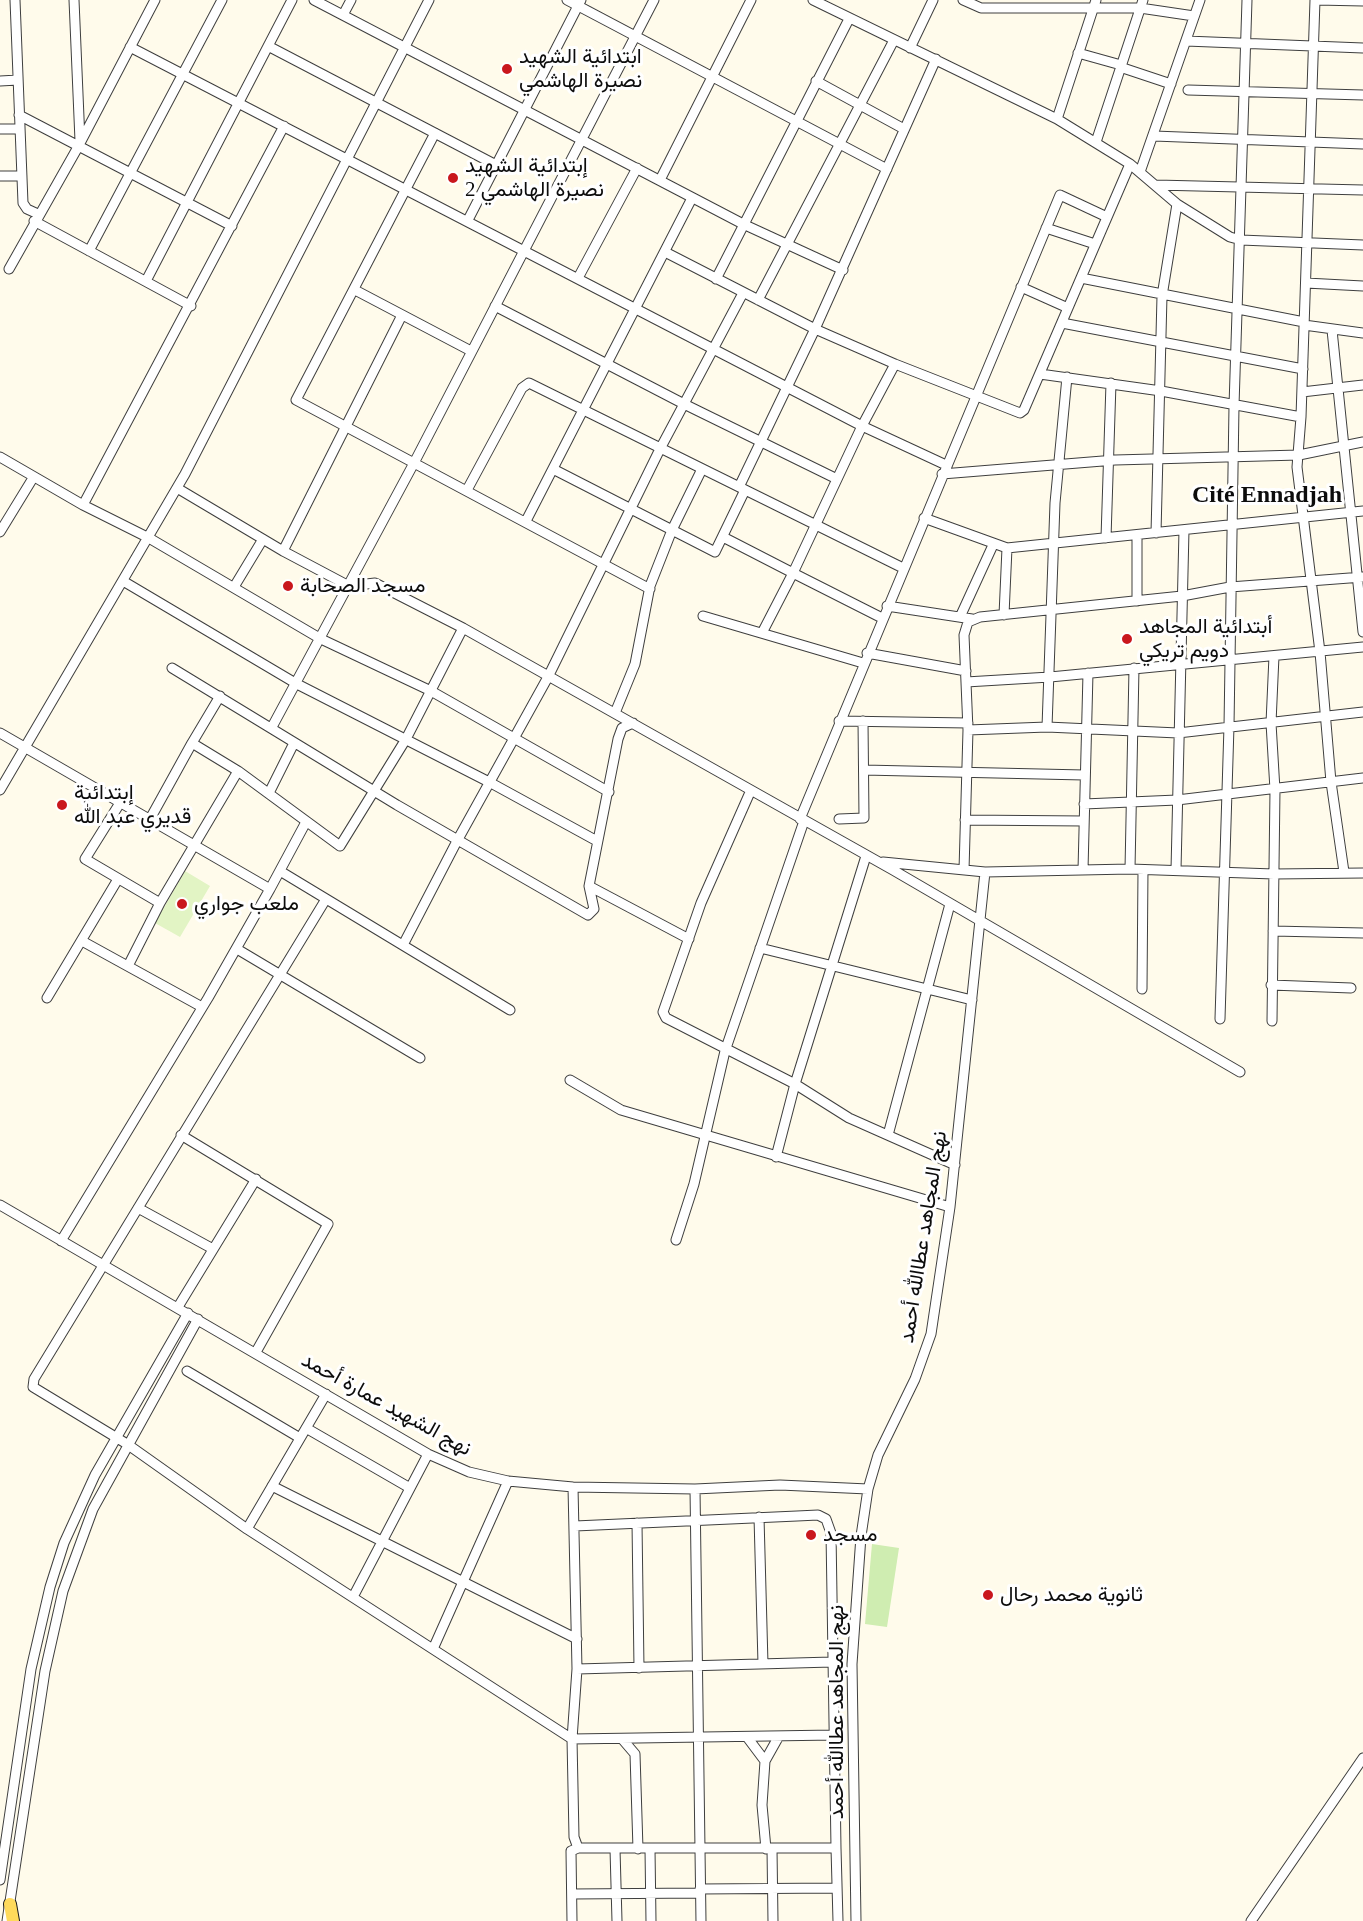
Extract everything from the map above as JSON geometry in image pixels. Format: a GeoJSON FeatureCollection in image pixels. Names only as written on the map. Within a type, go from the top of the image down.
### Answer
{"type":"FeatureCollection","features":[{"type":"Feature","properties":{"kind":"main road"},"geometry":{"type":"LineString","coordinates":[[10,1904],[13,1921]]}},
{"type":"Feature","properties":{"kind":"street"},"geometry":{"type":"LineString","coordinates":[[15,0],[24,206],[36,217],[89,251],[190,306]]}},
{"type":"Feature","properties":{"kind":"street"},"geometry":{"type":"LineString","coordinates":[[74,0],[79,145]]}},
{"type":"Feature","properties":{"kind":"street"},"geometry":{"type":"LineString","coordinates":[[9,268],[79,145],[155,0]]}},
{"type":"Feature","properties":{"kind":"street"},"geometry":{"type":"LineString","coordinates":[[89,251],[222,0]]}},
{"type":"Feature","properties":{"kind":"street"},"geometry":{"type":"LineString","coordinates":[[146,281],[292,0]]}},
{"type":"Feature","properties":{"kind":"street"},"geometry":{"type":"LineString","coordinates":[[314,0],[526,109],[692,198],[843,270]]}},
{"type":"Feature","properties":{"kind":"street"},"geometry":{"type":"LineString","coordinates":[[343,15],[351,0]]}},
{"type":"Feature","properties":{"kind":"street"},"geometry":{"type":"LineString","coordinates":[[0,790],[177,488],[429,0]]}},
{"type":"Feature","properties":{"kind":"street"},"geometry":{"type":"LineString","coordinates":[[567,0],[580,3],[635,36],[887,169]]}},
{"type":"Feature","properties":{"kind":"street"},"geometry":{"type":"LineString","coordinates":[[272,727],[414,464],[654,0]]}},
{"type":"Feature","properties":{"kind":"street"},"geometry":{"type":"LineString","coordinates":[[660,180],[751,0]]}},
{"type":"Feature","properties":{"kind":"street"},"geometry":{"type":"LineString","coordinates":[[813,0],[1057,119],[1130,164],[1177,204],[1209,226],[1241,240],[1363,245]]}},
{"type":"Feature","properties":{"kind":"street"},"geometry":{"type":"LineString","coordinates":[[910,48],[933,0]]}},
{"type":"Feature","properties":{"kind":"street"},"geometry":{"type":"LineString","coordinates":[[963,0],[981,4],[1141,4],[1194,16]]}},
{"type":"Feature","properties":{"kind":"street"},"geometry":{"type":"LineString","coordinates":[[1140,172],[1200,0]]}},
{"type":"Feature","properties":{"kind":"street"},"geometry":{"type":"LineString","coordinates":[[1220,1019],[1234,406],[1247,0]]}},
{"type":"Feature","properties":{"kind":"street"},"geometry":{"type":"LineString","coordinates":[[1344,872],[1331,782],[1320,652],[1297,467],[1303,369],[1316,0],[1363,1]]}},
{"type":"Feature","properties":{"kind":"street"},"geometry":{"type":"LineString","coordinates":[[468,220],[580,3]]}},
{"type":"Feature","properties":{"kind":"street"},"geometry":{"type":"LineString","coordinates":[[1057,119],[1078,53],[1089,3]]}},
{"type":"Feature","properties":{"kind":"street"},"geometry":{"type":"LineString","coordinates":[[1096,142],[1141,4]]}},
{"type":"Feature","properties":{"kind":"street"},"geometry":{"type":"LineString","coordinates":[[716,279],[849,19]]}},
{"type":"Feature","properties":{"kind":"street"},"geometry":{"type":"LineString","coordinates":[[758,300],[838,143],[894,40]]}},
{"type":"Feature","properties":{"kind":"street"},"geometry":{"type":"LineString","coordinates":[[1186,41],[1363,48]]}},
{"type":"Feature","properties":{"kind":"street"},"geometry":{"type":"LineString","coordinates":[[268,46],[496,165]]}},
{"type":"Feature","properties":{"kind":"street"},"geometry":{"type":"LineString","coordinates":[[130,47],[407,188],[944,469],[1058,466],[1108,460],[1158,458],[1299,455],[1363,442]]}},
{"type":"Feature","properties":{"kind":"street"},"geometry":{"type":"LineString","coordinates":[[1078,53],[1171,84]]}},
{"type":"Feature","properties":{"kind":"street"},"geometry":{"type":"LineString","coordinates":[[553,469],[715,552],[760,441],[843,270],[936,60]]}},
{"type":"Feature","properties":{"kind":"street"},"geometry":{"type":"LineString","coordinates":[[0,81],[18,80]]}},
{"type":"Feature","properties":{"kind":"street"},"geometry":{"type":"LineString","coordinates":[[816,81],[904,129]]}},
{"type":"Feature","properties":{"kind":"street"},"geometry":{"type":"LineString","coordinates":[[1188,90],[1363,95]]}},
{"type":"Feature","properties":{"kind":"street"},"geometry":{"type":"LineString","coordinates":[[19,115],[232,226]]}},
{"type":"Feature","properties":{"kind":"street"},"geometry":{"type":"LineString","coordinates":[[83,505],[284,126]]}},
{"type":"Feature","properties":{"kind":"street"},"geometry":{"type":"LineString","coordinates":[[0,129],[20,129]]}},
{"type":"Feature","properties":{"kind":"street"},"geometry":{"type":"LineString","coordinates":[[435,133],[296,400],[650,589]]}},
{"type":"Feature","properties":{"kind":"street"},"geometry":{"type":"LineString","coordinates":[[1154,136],[1363,144]]}},
{"type":"Feature","properties":{"kind":"street"},"geometry":{"type":"LineString","coordinates":[[665,252],[815,329],[895,364],[1022,412],[1130,164]]}},
{"type":"Feature","properties":{"kind":"street"},"geometry":{"type":"LineString","coordinates":[[578,278],[637,168]]}},
{"type":"Feature","properties":{"kind":"street"},"geometry":{"type":"LineString","coordinates":[[0,177],[22,176]]}},
{"type":"Feature","properties":{"kind":"street"},"geometry":{"type":"LineString","coordinates":[[1156,185],[1363,190]]}},
{"type":"Feature","properties":{"kind":"street"},"geometry":{"type":"LineString","coordinates":[[676,1240],[705,1136],[725,1051],[802,820],[839,721],[975,395],[1060,195],[1107,216]]}},
{"type":"Feature","properties":{"kind":"street"},"geometry":{"type":"LineString","coordinates":[[526,521],[692,198]]}},
{"type":"Feature","properties":{"kind":"street"},"geometry":{"type":"LineString","coordinates":[[1156,533],[1162,296],[1177,204]]}},
{"type":"Feature","properties":{"kind":"street"},"geometry":{"type":"LineString","coordinates":[[1046,228],[1095,244]]}},
{"type":"Feature","properties":{"kind":"street"},"geometry":{"type":"LineString","coordinates":[[1081,279],[1332,330],[1363,333]]}},
{"type":"Feature","properties":{"kind":"street"},"geometry":{"type":"LineString","coordinates":[[1306,284],[1363,286]]}},
{"type":"Feature","properties":{"kind":"street"},"geometry":{"type":"LineString","coordinates":[[1021,287],[1068,308]]}},
{"type":"Feature","properties":{"kind":"street"},"geometry":{"type":"LineString","coordinates":[[355,290],[471,351]]}},
{"type":"Feature","properties":{"kind":"street"},"geometry":{"type":"LineString","coordinates":[[403,945],[457,841],[548,676],[660,449],[743,292]]}},
{"type":"Feature","properties":{"kind":"street"},"geometry":{"type":"LineString","coordinates":[[495,306],[684,404],[837,479]]}},
{"type":"Feature","properties":{"kind":"street"},"geometry":{"type":"LineString","coordinates":[[283,551],[402,315]]}},
{"type":"Feature","properties":{"kind":"street"},"geometry":{"type":"LineString","coordinates":[[1062,323],[1303,369]]}},
{"type":"Feature","properties":{"kind":"street"},"geometry":{"type":"LineString","coordinates":[[1332,330],[1363,632]]}},
{"type":"Feature","properties":{"kind":"street"},"geometry":{"type":"LineString","coordinates":[[762,633],[793,573],[862,426],[895,364]]}},
{"type":"Feature","properties":{"kind":"street"},"geometry":{"type":"LineString","coordinates":[[1040,374],[1161,391],[1301,417]]}},
{"type":"Feature","properties":{"kind":"street"},"geometry":{"type":"LineString","coordinates":[[1047,728],[1058,466],[1067,377]]}},
{"type":"Feature","properties":{"kind":"street"},"geometry":{"type":"LineString","coordinates":[[1106,538],[1111,383]]}},
{"type":"Feature","properties":{"kind":"street"},"geometry":{"type":"LineString","coordinates":[[467,490],[525,384],[533,384],[903,568]]}},
{"type":"Feature","properties":{"kind":"street"},"geometry":{"type":"LineString","coordinates":[[1302,392],[1339,390],[1363,385]]}},
{"type":"Feature","properties":{"kind":"street"},"geometry":{"type":"LineString","coordinates":[[0,457],[33,478],[149,538],[321,639],[431,691],[609,792]]}},
{"type":"Feature","properties":{"kind":"street"},"geometry":{"type":"LineString","coordinates":[[615,713],[635,664],[650,589],[672,530],[702,469]]}},
{"type":"Feature","properties":{"kind":"street"},"geometry":{"type":"LineString","coordinates":[[0,532],[33,478]]}},
{"type":"Feature","properties":{"kind":"street"},"geometry":{"type":"LineString","coordinates":[[177,488],[283,551],[349,586],[375,583],[463,628],[878,862],[1240,1072]]}},
{"type":"Feature","properties":{"kind":"street"},"geometry":{"type":"LineString","coordinates":[[924,518],[993,545],[1007,548],[1363,511]]}},
{"type":"Feature","properties":{"kind":"street"},"geometry":{"type":"LineString","coordinates":[[1176,870],[1184,530]]}},
{"type":"Feature","properties":{"kind":"street"},"geometry":{"type":"LineString","coordinates":[[1137,535],[1137,601]]}},
{"type":"Feature","properties":{"kind":"street"},"geometry":{"type":"LineString","coordinates":[[723,537],[882,618]]}},
{"type":"Feature","properties":{"kind":"street"},"geometry":{"type":"LineString","coordinates":[[234,587],[263,539]]}},
{"type":"Feature","properties":{"kind":"street"},"geometry":{"type":"LineString","coordinates":[[960,618],[993,545]]}},
{"type":"Feature","properties":{"kind":"street"},"geometry":{"type":"LineString","coordinates":[[1004,615],[1007,548]]}},
{"type":"Feature","properties":{"kind":"street"},"geometry":{"type":"LineString","coordinates":[[887,606],[972,619],[1182,596],[1230,587],[1359,577]]}},
{"type":"Feature","properties":{"kind":"street"},"geometry":{"type":"LineString","coordinates":[[123,581],[297,684],[491,783],[597,842]]}},
{"type":"Feature","properties":{"kind":"street"},"geometry":{"type":"LineString","coordinates":[[703,616],[863,663]]}},
{"type":"Feature","properties":{"kind":"street"},"geometry":{"type":"LineString","coordinates":[[964,870],[968,726],[964,630],[972,619]]}},
{"type":"Feature","properties":{"kind":"street"},"geometry":{"type":"LineString","coordinates":[[192,743],[238,771],[340,846],[406,739],[463,628]]}},
{"type":"Feature","properties":{"kind":"street"},"geometry":{"type":"LineString","coordinates":[[966,682],[1050,677],[1363,646]]}},
{"type":"Feature","properties":{"kind":"street"},"geometry":{"type":"LineString","coordinates":[[867,653],[966,671]]}},
{"type":"Feature","properties":{"kind":"street"},"geometry":{"type":"LineString","coordinates":[[1272,1021],[1275,790],[1271,723],[1274,656]]}},
{"type":"Feature","properties":{"kind":"street"},"geometry":{"type":"LineString","coordinates":[[172,668],[457,841],[588,915],[594,909],[589,886],[618,739],[622,728],[633,723]]}},
{"type":"Feature","properties":{"kind":"street"},"geometry":{"type":"LineString","coordinates":[[1130,869],[1134,668]]}},
{"type":"Feature","properties":{"kind":"street"},"geometry":{"type":"LineString","coordinates":[[1083,870],[1088,673]]}},
{"type":"Feature","properties":{"kind":"street"},"geometry":{"type":"LineString","coordinates":[[150,819],[220,696]]}},
{"type":"Feature","properties":{"kind":"street"},"geometry":{"type":"LineString","coordinates":[[839,721],[1178,733],[1363,712]]}},
{"type":"Feature","properties":{"kind":"street"},"geometry":{"type":"LineString","coordinates":[[840,819],[864,818],[863,722]]}},
{"type":"Feature","properties":{"kind":"street"},"geometry":{"type":"LineString","coordinates":[[0,733],[270,889]]}},
{"type":"Feature","properties":{"kind":"street"},"geometry":{"type":"LineString","coordinates":[[269,793],[294,743]]}},
{"type":"Feature","properties":{"kind":"street"},"geometry":{"type":"LineString","coordinates":[[864,770],[1084,774]]}},
{"type":"Feature","properties":{"kind":"street"},"geometry":{"type":"LineString","coordinates":[[129,964],[160,903],[238,771]]}},
{"type":"Feature","properties":{"kind":"street"},"geometry":{"type":"LineString","coordinates":[[1084,804],[1131,804],[1177,800],[1363,778]]}},
{"type":"Feature","properties":{"kind":"street"},"geometry":{"type":"LineString","coordinates":[[751,790],[701,903],[663,1012],[672,1022],[725,1051],[795,1084],[849,1118],[955,1165]]}},
{"type":"Feature","properties":{"kind":"street"},"geometry":{"type":"LineString","coordinates":[[120,802],[85,859],[160,903]]}},
{"type":"Feature","properties":{"kind":"street"},"geometry":{"type":"LineString","coordinates":[[965,820],[1084,821]]}},
{"type":"Feature","properties":{"kind":"street"},"geometry":{"type":"LineString","coordinates":[[61,1241],[237,949],[306,822]]}},
{"type":"Feature","properties":{"kind":"street"},"geometry":{"type":"LineString","coordinates":[[776,1157],[795,1084],[866,856]]}},
{"type":"Feature","properties":{"kind":"street"},"geometry":{"type":"LineString","coordinates":[[878,862],[985,872],[1130,869],[1274,874],[1363,873]]}},
{"type":"Feature","properties":{"kind":"street"},"geometry":{"type":"LineString","coordinates":[[1142,989],[1143,870]]}},
{"type":"Feature","properties":{"kind":"street"},"geometry":{"type":"LineString","coordinates":[[280,871],[510,1010]]}},
{"type":"Feature","properties":{"kind":"street","name":"نهج المجاهد عطاالله أحمد"},"geometry":{"type":"LineString","coordinates":[[856,1921],[852,1664],[855,1592],[868,1489],[878,1455],[915,1379],[931,1334],[955,1165],[985,872]]}},
{"type":"Feature","properties":{"kind":"street"},"geometry":{"type":"LineString","coordinates":[[47,998],[118,879]]}},
{"type":"Feature","properties":{"kind":"street"},"geometry":{"type":"LineString","coordinates":[[589,886],[689,939]]}},
{"type":"Feature","properties":{"kind":"street"},"geometry":{"type":"LineString","coordinates":[[326,899],[103,1263],[32,1384],[36,1391],[127,1444],[247,1529],[572,1739],[834,1735]]}},
{"type":"Feature","properties":{"kind":"street"},"geometry":{"type":"LineString","coordinates":[[888,1136],[950,904]]}},
{"type":"Feature","properties":{"kind":"street"},"geometry":{"type":"LineString","coordinates":[[1273,932],[1363,933]]}},
{"type":"Feature","properties":{"kind":"street"},"geometry":{"type":"LineString","coordinates":[[82,941],[129,964],[202,1007]]}},
{"type":"Feature","properties":{"kind":"street"},"geometry":{"type":"LineString","coordinates":[[760,948],[972,1000]]}},
{"type":"Feature","properties":{"kind":"street"},"geometry":{"type":"LineString","coordinates":[[237,949],[420,1059]]}},
{"type":"Feature","properties":{"kind":"street"},"geometry":{"type":"LineString","coordinates":[[1271,985],[1351,988]]}},
{"type":"Feature","properties":{"kind":"street"},"geometry":{"type":"LineString","coordinates":[[570,1080],[621,1110],[950,1207]]}},
{"type":"Feature","properties":{"kind":"street"},"geometry":{"type":"LineString","coordinates":[[181,1135],[327,1221],[328,1228],[256,1352]]}},
{"type":"Feature","properties":{"kind":"street"},"geometry":{"type":"LineString","coordinates":[[178,1307],[256,1179]]}},
{"type":"Feature","properties":{"kind":"street","name":"نهج الشهيد عمارة أحمد"},"geometry":{"type":"LineString","coordinates":[[0,1205],[428,1454],[469,1472],[508,1481],[573,1487],[695,1489],[780,1485],[868,1489]]}},
{"type":"Feature","properties":{"kind":"street"},"geometry":{"type":"LineString","coordinates":[[138,1208],[213,1249]]}},
{"type":"Feature","properties":{"kind":"street"},"geometry":{"type":"LineString","coordinates":[[0,1880],[31,1669],[64,1543],[95,1475],[188,1313]]}},
{"type":"Feature","properties":{"kind":"street"},"geometry":{"type":"LineString","coordinates":[[7,1921],[47,1661],[63,1591],[93,1509],[198,1319]]}},
{"type":"Feature","properties":{"kind":"street"},"geometry":{"type":"LineString","coordinates":[[187,1371],[300,1438]]}},
{"type":"Feature","properties":{"kind":"street"},"geometry":{"type":"LineString","coordinates":[[247,1529],[326,1394]]}},
{"type":"Feature","properties":{"kind":"street"},"geometry":{"type":"LineString","coordinates":[[306,1428],[410,1488]]}},
{"type":"Feature","properties":{"kind":"street"},"geometry":{"type":"LineString","coordinates":[[353,1598],[428,1454]]}},
{"type":"Feature","properties":{"kind":"street"},"geometry":{"type":"LineString","coordinates":[[432,1649],[508,1481]]}},
{"type":"Feature","properties":{"kind":"street"},"geometry":{"type":"LineString","coordinates":[[272,1486],[577,1639]]}},
{"type":"Feature","properties":{"kind":"street"},"geometry":{"type":"LineString","coordinates":[[573,1487],[577,1669],[572,1739],[574,1837],[578,1848]]}},
{"type":"Feature","properties":{"kind":"street"},"geometry":{"type":"LineString","coordinates":[[695,1489],[701,1921]]}},
{"type":"Feature","properties":{"kind":"street"},"geometry":{"type":"LineString","coordinates":[[575,1526],[818,1515],[829,1522],[838,1921]]}},
{"type":"Feature","properties":{"kind":"street"},"geometry":{"type":"LineString","coordinates":[[759,1518],[763,1664]]}},
{"type":"Feature","properties":{"kind":"street"},"geometry":{"type":"LineString","coordinates":[[637,1523],[639,1668]]}},
{"type":"Feature","properties":{"kind":"street"},"geometry":{"type":"LineString","coordinates":[[577,1669],[832,1662]]}},
{"type":"Feature","properties":{"kind":"street"},"geometry":{"type":"LineString","coordinates":[[772,1921],[769,1849],[762,1805],[765,1761],[779,1736]]}},
{"type":"Feature","properties":{"kind":"street"},"geometry":{"type":"LineString","coordinates":[[747,1737],[765,1761]]}},
{"type":"Feature","properties":{"kind":"street"},"geometry":{"type":"LineString","coordinates":[[635,1754],[651,1739]]}},
{"type":"Feature","properties":{"kind":"street"},"geometry":{"type":"LineString","coordinates":[[623,1740],[635,1754],[638,1849]]}},
{"type":"Feature","properties":{"kind":"street"},"geometry":{"type":"LineString","coordinates":[[1251,1921],[1363,1758]]}},
{"type":"Feature","properties":{"kind":"street"},"geometry":{"type":"LineString","coordinates":[[572,1921],[571,1851],[578,1848],[836,1848]]}},
{"type":"Feature","properties":{"kind":"street"},"geometry":{"type":"LineString","coordinates":[[615,1849],[617,1921]]}},
{"type":"Feature","properties":{"kind":"street"},"geometry":{"type":"LineString","coordinates":[[650,1849],[651,1921]]}},
{"type":"Feature","properties":{"kind":"street"},"geometry":{"type":"LineString","coordinates":[[572,1894],[836,1888]]}},
{"type":"Feature","properties":{"kind":"green space","name":"ملعب جواري"},"geometry":{"type":"Polygon","coordinates":[[[185,871],[210,886],[180,937],[155,923],[185,871]]]}},
{"type":"Feature","properties":{"kind":"green space"},"geometry":{"type":"Polygon","coordinates":[[[872,1544],[899,1548],[887,1627],[865,1624],[872,1544]]]}},
{"type":"Feature","properties":{"kind":"place","name":"ابتدائية الشهيد نصيرة الهاشمي"},"geometry":{"type":"Point","coordinates":[507,69]}},
{"type":"Feature","properties":{"kind":"place","name":"إبتدائية الشهيد نصيرة الهاشمي 2"},"geometry":{"type":"Point","coordinates":[453,178]}},
{"type":"Feature","properties":{"kind":"place","name":"مسجد الصحابة"},"geometry":{"type":"Point","coordinates":[288,586]}},
{"type":"Feature","properties":{"kind":"place","name":"أبتدائية المجاهد دويم تريكي"},"geometry":{"type":"Point","coordinates":[1127,639]}},
{"type":"Feature","properties":{"kind":"place","name":"إبتدائية قديري عبد الله"},"geometry":{"type":"Point","coordinates":[62,805]}},
{"type":"Feature","properties":{"kind":"place","name":"ملعب جواري"},"geometry":{"type":"Point","coordinates":[182,904]}},
{"type":"Feature","properties":{"kind":"place","name":"مسجد"},"geometry":{"type":"Point","coordinates":[811,1535]}},
{"type":"Feature","properties":{"kind":"place","name":"ثانوية محمد رحال"},"geometry":{"type":"Point","coordinates":[988,1595]}},
{"type":"Feature","properties":{"kind":"district","name":"Cité Ennadjah"},"geometry":{"type":"Point","coordinates":[1267,496]}}]}
